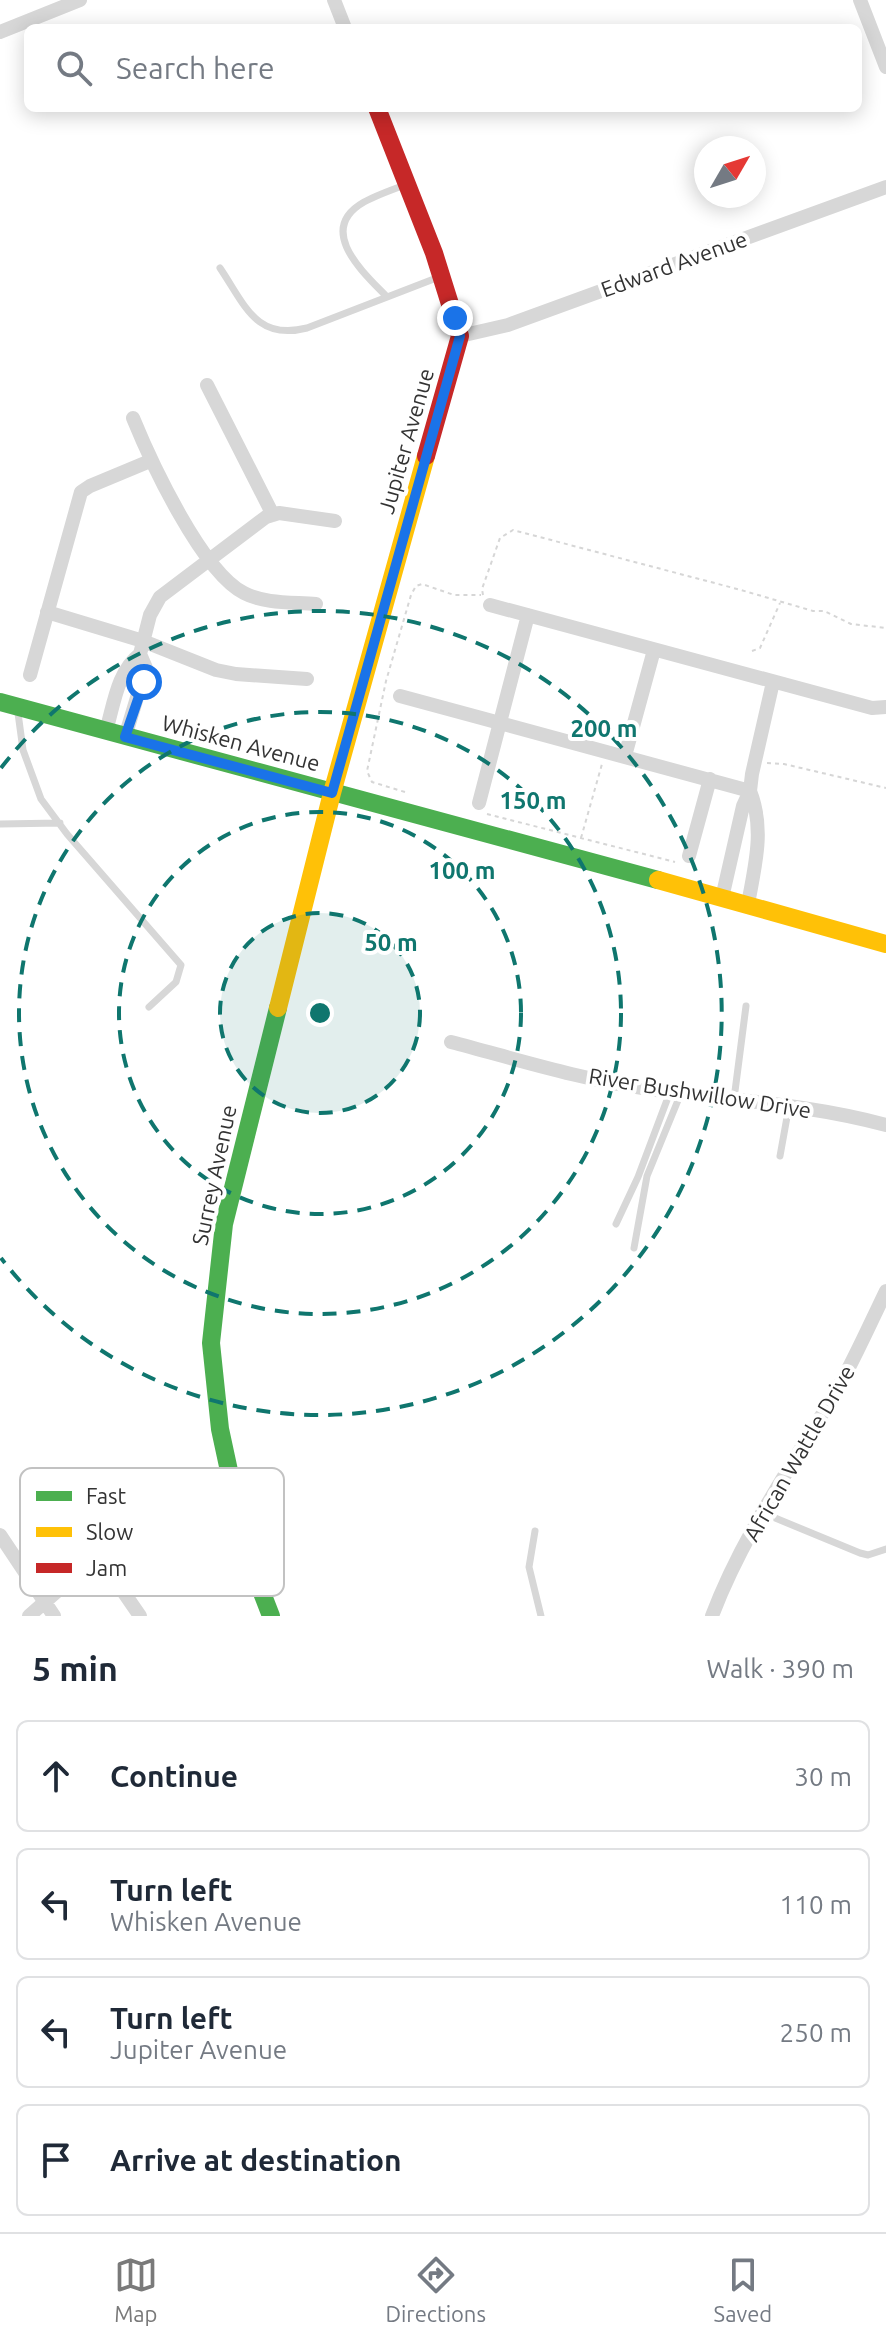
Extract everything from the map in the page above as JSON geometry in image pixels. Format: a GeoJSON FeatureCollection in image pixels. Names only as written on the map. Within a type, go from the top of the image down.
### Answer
{"type":"FeatureCollection","features":[{"type":"Feature","properties":{"kind":"street"},"geometry":{"type":"LineString","coordinates":[[0,32],[80,0]]}},
{"type":"Feature","properties":{"kind":"street"},"geometry":{"type":"LineString","coordinates":[[334,0],[343,24]]}},
{"type":"Feature","properties":{"kind":"street"},"geometry":{"type":"LineString","coordinates":[[860,0],[886,67]]}},
{"type":"Feature","properties":{"kind":"street"},"geometry":{"type":"LineString","coordinates":[[379,112],[441,276],[460,336]]}},
{"type":"Feature","properties":{"kind":"street","name":"Edward Avenue"},"geometry":{"type":"LineString","coordinates":[[460,336],[508,325],[886,187]]}},
{"type":"Feature","properties":{"kind":"street","name":"Jupiter Avenue"},"geometry":{"type":"LineString","coordinates":[[332,793],[460,336]]}},
{"type":"Feature","properties":{"kind":"street"},"geometry":{"type":"LineString","coordinates":[[207,385],[273,515]]}},
{"type":"Feature","properties":{"kind":"street"},"geometry":{"type":"LineString","coordinates":[[133,418],[150,461],[208,560],[221,575],[242,592],[259,599],[316,604]]}},
{"type":"Feature","properties":{"kind":"street"},"geometry":{"type":"LineString","coordinates":[[30,675],[81,492],[150,461]]}},
{"type":"Feature","properties":{"kind":"street"},"geometry":{"type":"LineString","coordinates":[[125,737],[146,668],[142,647],[150,615],[160,597],[266,517],[296,515],[335,521]]}},
{"type":"Feature","properties":{"kind":"street"},"geometry":{"type":"LineString","coordinates":[[490,605],[872,708],[886,707]]}},
{"type":"Feature","properties":{"kind":"street"},"geometry":{"type":"LineString","coordinates":[[47,612],[216,670],[307,679]]}},
{"type":"Feature","properties":{"kind":"street"},"geometry":{"type":"LineString","coordinates":[[481,809],[499,724],[528,615]]}},
{"type":"Feature","properties":{"kind":"street"},"geometry":{"type":"LineString","coordinates":[[106,731],[128,663],[142,647]]}},
{"type":"Feature","properties":{"kind":"street"},"geometry":{"type":"LineString","coordinates":[[625,756],[654,650]]}},
{"type":"Feature","properties":{"kind":"street"},"geometry":{"type":"LineString","coordinates":[[722,898],[743,806],[750,791],[773,682]]}},
{"type":"Feature","properties":{"kind":"street"},"geometry":{"type":"LineString","coordinates":[[117,695],[137,703]]}},
{"type":"Feature","properties":{"kind":"street"},"geometry":{"type":"LineString","coordinates":[[400,696],[750,791]]}},
{"type":"Feature","properties":{"kind":"street","name":"Whisken Avenue"},"geometry":{"type":"LineString","coordinates":[[8,704],[886,944]]}},
{"type":"Feature","properties":{"kind":"street"},"geometry":{"type":"LineString","coordinates":[[689,856],[710,779]]}},
{"type":"Feature","properties":{"kind":"street"},"geometry":{"type":"LineString","coordinates":[[748,904],[757,856],[759,813],[750,791]]}},
{"type":"Feature","properties":{"kind":"street","name":"Surrey Avenue"},"geometry":{"type":"LineString","coordinates":[[228,1468],[220,1429],[211,1343],[224,1224],[332,793]]}},
{"type":"Feature","properties":{"kind":"street","name":"River Bushwillow Drive"},"geometry":{"type":"LineString","coordinates":[[451,1042],[611,1083],[789,1106],[886,1125]]}},
{"type":"Feature","properties":{"kind":"street","name":"River Bushwillow Drive"},"geometry":{"type":"LineString","coordinates":[[856,1117],[886,1118]]}},
{"type":"Feature","properties":{"kind":"street","name":"African Wattle Drive"},"geometry":{"type":"LineString","coordinates":[[712,1616],[721,1591],[763,1513],[839,1386],[886,1291]]}},
{"type":"Feature","properties":{"kind":"street"},"geometry":{"type":"LineString","coordinates":[[0,1535],[20,1564]]}},
{"type":"Feature","properties":{"kind":"street"},"geometry":{"type":"LineString","coordinates":[[42,1596],[54,1616]]}},
{"type":"Feature","properties":{"kind":"street"},"geometry":{"type":"LineString","coordinates":[[29,1616],[53,1596]]}},
{"type":"Feature","properties":{"kind":"street"},"geometry":{"type":"LineString","coordinates":[[126,1596],[140,1616]]}},
{"type":"Feature","properties":{"kind":"street","name":"Surrey Avenue"},"geometry":{"type":"LineString","coordinates":[[263,1596],[271,1616]]}},
{"type":"Feature","properties":{"kind":"lane"},"geometry":{"type":"LineString","coordinates":[[387,297],[354,264],[347,251],[345,225],[351,212],[363,202],[407,184]]}},
{"type":"Feature","properties":{"kind":"lane"},"geometry":{"type":"LineString","coordinates":[[220,268],[253,315],[266,328],[277,332],[307,328],[441,276]]}},
{"type":"Feature","properties":{"kind":"lane"},"geometry":{"type":"LineString","coordinates":[[8,704],[41,799],[179,960],[181,973],[176,982],[149,1007]]}},
{"type":"Feature","properties":{"kind":"lane"},"geometry":{"type":"LineString","coordinates":[[0,824],[60,823]]}},
{"type":"Feature","properties":{"kind":"lane"},"geometry":{"type":"LineString","coordinates":[[734,1099],[746,1006]]}},
{"type":"Feature","properties":{"kind":"lane"},"geometry":{"type":"LineString","coordinates":[[616,1224],[676,1092]]}},
{"type":"Feature","properties":{"kind":"lane"},"geometry":{"type":"LineString","coordinates":[[634,1248],[647,1176],[676,1092]]}},
{"type":"Feature","properties":{"kind":"lane"},"geometry":{"type":"LineString","coordinates":[[780,1156],[789,1106]]}},
{"type":"Feature","properties":{"kind":"lane"},"geometry":{"type":"LineString","coordinates":[[763,1513],[860,1553],[868,1555],[886,1549]]}},
{"type":"Feature","properties":{"kind":"lane"},"geometry":{"type":"LineString","coordinates":[[535,1531],[529,1567],[541,1616]]}},
{"type":"Feature","properties":{"kind":"path"},"geometry":{"type":"LineString","coordinates":[[413,794],[372,782],[367,771],[386,681],[411,595],[416,586],[422,584],[454,595],[483,595],[482,589],[500,538],[513,530],[813,611],[824,611],[851,624],[886,628]]}},
{"type":"Feature","properties":{"kind":"path"},"geometry":{"type":"LineString","coordinates":[[752,651],[760,648],[781,602]]}},
{"type":"Feature","properties":{"kind":"path"},"geometry":{"type":"LineString","coordinates":[[581,838],[605,751]]}},
{"type":"Feature","properties":{"kind":"path"},"geometry":{"type":"LineString","coordinates":[[755,760],[886,788]]}},
{"type":"Feature","properties":{"kind":"path"},"geometry":{"type":"LineString","coordinates":[[481,809],[490,814],[675,862],[683,862],[689,856]]}},
{"type":"Feature","properties":{"kind":"traffic: fast"},"geometry":{"type":"LineString","coordinates":[[0,702],[658,880]]}},
{"type":"Feature","properties":{"kind":"traffic: fast"},"geometry":{"type":"LineString","coordinates":[[228,1468],[220,1429],[211,1343],[224,1224],[278,1008]]}},
{"type":"Feature","properties":{"kind":"traffic: fast"},"geometry":{"type":"LineString","coordinates":[[263,1596],[271,1616]]}},
{"type":"Feature","properties":{"kind":"traffic: slow"},"geometry":{"type":"LineString","coordinates":[[278,1008],[332,793],[426,456]]}},
{"type":"Feature","properties":{"kind":"traffic: slow"},"geometry":{"type":"LineString","coordinates":[[658,880],[886,944]]}},
{"type":"Feature","properties":{"kind":"traffic: jam"},"geometry":{"type":"LineString","coordinates":[[379,112],[434,253],[460,336],[426,456]]}},
{"type":"Feature","properties":{"kind":"route"},"geometry":{"type":"LineString","coordinates":[[144,682],[125,737],[332,793],[460,336],[455,318]]}}]}
